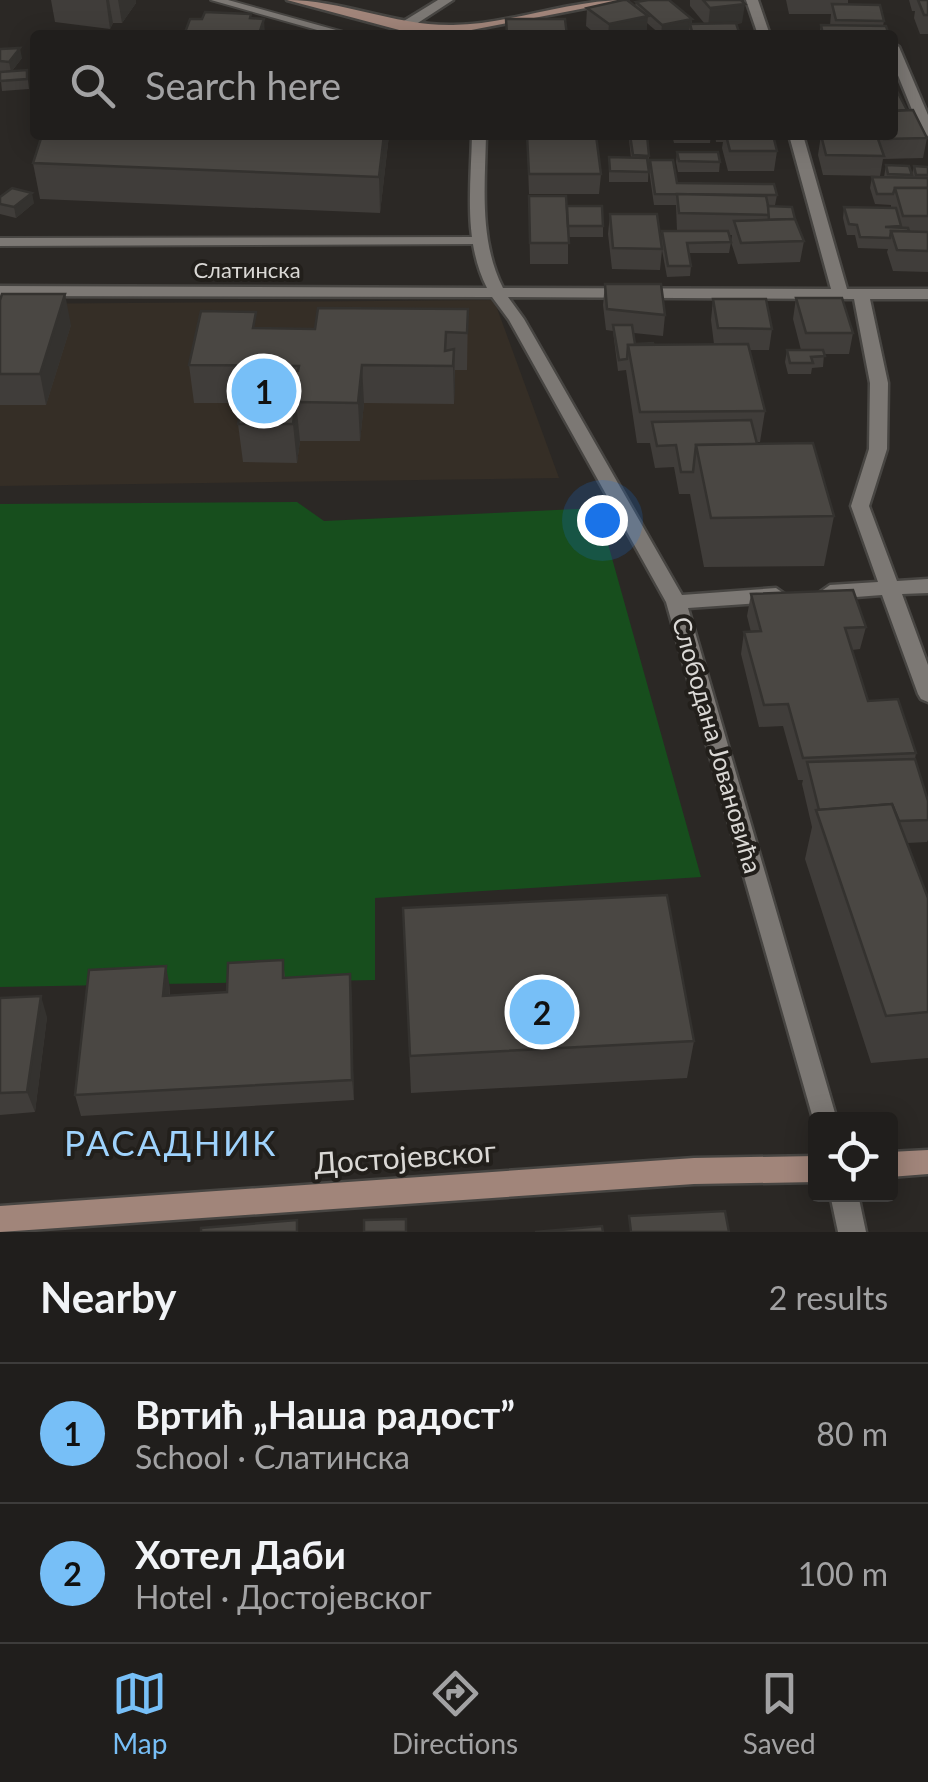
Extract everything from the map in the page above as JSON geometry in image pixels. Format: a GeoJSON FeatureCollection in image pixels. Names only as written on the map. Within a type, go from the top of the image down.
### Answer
{"type":"FeatureCollection","features":[{"type":"Feature","properties":{"kind":"street"},"geometry":{"type":"LineString","coordinates":[[293,0],[404,27],[436,30]]}},
{"type":"Feature","properties":{"kind":"street"},"geometry":{"type":"LineString","coordinates":[[404,27],[447,0]]}},
{"type":"Feature","properties":{"kind":"street"},"geometry":{"type":"LineString","coordinates":[[467,30],[621,0]]}},
{"type":"Feature","properties":{"kind":"street"},"geometry":{"type":"LineString","coordinates":[[752,0],[762,30]]}},
{"type":"Feature","properties":{"kind":"street"},"geometry":{"type":"LineString","coordinates":[[898,59],[928,132]]}},
{"type":"Feature","properties":{"kind":"street"},"geometry":{"type":"LineString","coordinates":[[479,140],[478,241],[493,294]]}},
{"type":"Feature","properties":{"kind":"street"},"geometry":{"type":"LineString","coordinates":[[797,140],[840,294]]}},
{"type":"Feature","properties":{"kind":"street","name":"Слатинска"},"geometry":{"type":"LineString","coordinates":[[0,291],[928,294]]}},
{"type":"Feature","properties":{"kind":"street","name":"Слободана Јовановића"},"geometry":{"type":"LineString","coordinates":[[493,294],[516,319],[676,602],[822,1112]]}},
{"type":"Feature","properties":{"kind":"street"},"geometry":{"type":"LineString","coordinates":[[862,294],[880,383],[878,449],[860,506],[928,694]]}},
{"type":"Feature","properties":{"kind":"street"},"geometry":{"type":"LineString","coordinates":[[676,602],[928,586]]}},
{"type":"Feature","properties":{"kind":"street"},"geometry":{"type":"LineString","coordinates":[[898,1164],[928,1162]]}},
{"type":"Feature","properties":{"kind":"street","name":"Достојевског"},"geometry":{"type":"LineString","coordinates":[[0,1219],[694,1171],[808,1169]]}},
{"type":"Feature","properties":{"kind":"street"},"geometry":{"type":"LineString","coordinates":[[846,1202],[852,1232]]}},
{"type":"Feature","properties":{"kind":"lane"},"geometry":{"type":"LineString","coordinates":[[216,0],[329,30]]}},
{"type":"Feature","properties":{"kind":"lane"},"geometry":{"type":"LineString","coordinates":[[0,242],[478,241]]}},
{"type":"Feature","properties":{"kind":"shaded area"},"geometry":{"type":"Polygon","coordinates":[[[494,300],[559,478],[0,486],[0,304],[494,300]]]}},
{"type":"Feature","properties":{"kind":"green space"},"geometry":{"type":"Polygon","coordinates":[[[297,502],[324,521],[598,508],[701,877],[375,898],[375,980],[0,987],[0,504],[297,502]]]}},
{"type":"Feature","properties":{"kind":"building"},"geometry":{"type":"Polygon","coordinates":[[[623,0],[648,16],[609,24],[587,8],[623,0]]]}},
{"type":"Feature","properties":{"kind":"building"},"geometry":{"type":"Polygon","coordinates":[[[669,0],[692,19],[662,25],[636,2],[669,0]]]}},
{"type":"Feature","properties":{"kind":"building"},"geometry":{"type":"Polygon","coordinates":[[[703,0],[741,0],[745,4],[710,8],[703,0]]]}},
{"type":"Feature","properties":{"kind":"building"},"geometry":{"type":"Polygon","coordinates":[[[918,0],[928,0],[928,15],[924,15],[918,0]]]}},
{"type":"Feature","properties":{"kind":"building"},"geometry":{"type":"Polygon","coordinates":[[[832,4],[880,5],[884,21],[836,20],[832,4]]]}},
{"type":"Feature","properties":{"kind":"building"},"geometry":{"type":"Polygon","coordinates":[[[205,12],[251,14],[250,18],[264,19],[260,30],[186,30],[190,19],[202,19],[205,12]]]}},
{"type":"Feature","properties":{"kind":"building"},"geometry":{"type":"Polygon","coordinates":[[[506,19],[565,19],[566,30],[507,30],[506,19]]]}},
{"type":"Feature","properties":{"kind":"building"},"geometry":{"type":"Polygon","coordinates":[[[736,23],[738,30],[692,30],[690,24],[736,23]]]}},
{"type":"Feature","properties":{"kind":"building"},"geometry":{"type":"Polygon","coordinates":[[[821,25],[886,26],[887,30],[822,30],[821,25]]]}},
{"type":"Feature","properties":{"kind":"building"},"geometry":{"type":"Polygon","coordinates":[[[20,48],[9,62],[0,61],[0,49],[20,48]]]}},
{"type":"Feature","properties":{"kind":"building"},"geometry":{"type":"Polygon","coordinates":[[[27,70],[27,79],[0,81],[0,72],[27,70]]]}},
{"type":"Feature","properties":{"kind":"building"},"geometry":{"type":"Polygon","coordinates":[[[898,93],[907,110],[898,111],[898,93]]]}},
{"type":"Feature","properties":{"kind":"building"},"geometry":{"type":"Polygon","coordinates":[[[913,110],[927,138],[898,139],[898,111],[913,110]]]}},
{"type":"Feature","properties":{"kind":"building"},"geometry":{"type":"Polygon","coordinates":[[[40,140],[383,140],[379,177],[33,163],[40,140]]]}},
{"type":"Feature","properties":{"kind":"building"},"geometry":{"type":"Polygon","coordinates":[[[527,140],[597,140],[601,174],[529,174],[527,140]]]}},
{"type":"Feature","properties":{"kind":"building"},"geometry":{"type":"Polygon","coordinates":[[[631,140],[647,140],[649,156],[633,155],[631,140]]]}},
{"type":"Feature","properties":{"kind":"building"},"geometry":{"type":"Polygon","coordinates":[[[727,140],[774,140],[777,151],[730,151],[727,140]]]}},
{"type":"Feature","properties":{"kind":"building"},"geometry":{"type":"Polygon","coordinates":[[[822,140],[878,140],[884,156],[826,155],[822,140]]]}},
{"type":"Feature","properties":{"kind":"building"},"geometry":{"type":"Polygon","coordinates":[[[677,152],[718,152],[720,162],[679,161],[677,152]]]}},
{"type":"Feature","properties":{"kind":"building"},"geometry":{"type":"Polygon","coordinates":[[[609,157],[647,158],[649,172],[610,171],[609,157]]]}},
{"type":"Feature","properties":{"kind":"building"},"geometry":{"type":"Polygon","coordinates":[[[650,160],[673,160],[677,183],[774,184],[777,195],[655,194],[650,160]]]}},
{"type":"Feature","properties":{"kind":"building"},"geometry":{"type":"Polygon","coordinates":[[[886,165],[909,166],[912,175],[888,174],[886,165]]]}},
{"type":"Feature","properties":{"kind":"building"},"geometry":{"type":"Polygon","coordinates":[[[914,166],[928,167],[928,175],[916,175],[914,166]]]}},
{"type":"Feature","properties":{"kind":"building"},"geometry":{"type":"Polygon","coordinates":[[[872,177],[928,178],[928,188],[895,188],[893,194],[877,194],[872,177]]]}},
{"type":"Feature","properties":{"kind":"building"},"geometry":{"type":"Polygon","coordinates":[[[12,188],[32,193],[14,207],[0,204],[0,197],[12,188]]]}},
{"type":"Feature","properties":{"kind":"building"},"geometry":{"type":"Polygon","coordinates":[[[895,188],[928,188],[928,216],[903,216],[895,188]]]}},
{"type":"Feature","properties":{"kind":"building"},"geometry":{"type":"Polygon","coordinates":[[[677,194],[766,196],[770,215],[679,213],[677,194]]]}},
{"type":"Feature","properties":{"kind":"building"},"geometry":{"type":"Polygon","coordinates":[[[529,196],[566,196],[569,243],[530,243],[529,196]]]}},
{"type":"Feature","properties":{"kind":"building"},"geometry":{"type":"Polygon","coordinates":[[[567,206],[602,206],[603,226],[568,226],[567,206]]]}},
{"type":"Feature","properties":{"kind":"building"},"geometry":{"type":"Polygon","coordinates":[[[768,206],[792,207],[795,219],[769,220],[768,206]]]}},
{"type":"Feature","properties":{"kind":"building"},"geometry":{"type":"Polygon","coordinates":[[[844,207],[896,208],[901,226],[885,227],[909,231],[891,231],[890,238],[860,237],[857,225],[849,224],[844,207]]]}},
{"type":"Feature","properties":{"kind":"building"},"geometry":{"type":"Polygon","coordinates":[[[610,214],[657,214],[662,249],[613,248],[610,214]]]}},
{"type":"Feature","properties":{"kind":"building"},"geometry":{"type":"Polygon","coordinates":[[[795,219],[804,241],[741,243],[734,221],[795,219]]]}},
{"type":"Feature","properties":{"kind":"building"},"geometry":{"type":"Polygon","coordinates":[[[662,231],[728,231],[731,242],[687,243],[691,266],[668,266],[662,231]]]}},
{"type":"Feature","properties":{"kind":"building"},"geometry":{"type":"Polygon","coordinates":[[[891,231],[928,232],[928,251],[897,250],[891,231]]]}},
{"type":"Feature","properties":{"kind":"building"},"geometry":{"type":"Polygon","coordinates":[[[605,284],[661,284],[665,315],[607,309],[605,284]]]}},
{"type":"Feature","properties":{"kind":"building"},"geometry":{"type":"Polygon","coordinates":[[[2,294],[65,294],[40,374],[0,374],[2,294]]]}},
{"type":"Feature","properties":{"kind":"building"},"geometry":{"type":"Polygon","coordinates":[[[796,298],[842,298],[853,333],[806,333],[796,298]]]}},
{"type":"Feature","properties":{"kind":"building"},"geometry":{"type":"Polygon","coordinates":[[[713,299],[766,299],[772,329],[718,328],[713,299]]]}},
{"type":"Feature","properties":{"kind":"building"},"geometry":{"type":"Polygon","coordinates":[[[318,308],[468,309],[467,333],[446,332],[445,351],[454,349],[453,366],[362,365],[358,403],[296,402],[293,424],[238,424],[249,370],[298,371],[299,366],[189,365],[201,311],[256,312],[253,328],[315,329],[318,308]]]}},
{"type":"Feature","properties":{"kind":"building"},"geometry":{"type":"Polygon","coordinates":[[[613,325],[632,325],[635,344],[654,345],[628,345],[627,359],[619,360],[613,325]]]}},
{"type":"Feature","properties":{"kind":"building"},"geometry":{"type":"Polygon","coordinates":[[[748,344],[765,411],[640,412],[628,345],[748,344]]]}},
{"type":"Feature","properties":{"kind":"building"},"geometry":{"type":"Polygon","coordinates":[[[787,350],[823,350],[825,356],[811,357],[813,363],[790,363],[787,350]]]}},
{"type":"Feature","properties":{"kind":"building"},"geometry":{"type":"Polygon","coordinates":[[[751,420],[757,444],[696,445],[693,472],[681,472],[676,445],[657,446],[652,422],[751,420]]]}},
{"type":"Feature","properties":{"kind":"building"},"geometry":{"type":"Polygon","coordinates":[[[813,443],[834,516],[711,518],[696,445],[813,443]]]}},
{"type":"Feature","properties":{"kind":"building"},"geometry":{"type":"Polygon","coordinates":[[[853,590],[866,627],[845,628],[868,701],[898,699],[916,753],[803,758],[788,704],[764,705],[744,632],[761,631],[751,594],[853,590]]]}},
{"type":"Feature","properties":{"kind":"building"},"geometry":{"type":"Polygon","coordinates":[[[915,759],[928,801],[928,820],[899,821],[892,804],[819,810],[807,762],[915,759]]]}},
{"type":"Feature","properties":{"kind":"building"},"geometry":{"type":"Polygon","coordinates":[[[892,804],[928,898],[928,1012],[886,1016],[816,810],[892,804]]]}},
{"type":"Feature","properties":{"kind":"building"},"geometry":{"type":"Polygon","coordinates":[[[667,895],[694,1041],[410,1056],[403,908],[667,895]]]}},
{"type":"Feature","properties":{"kind":"building"},"geometry":{"type":"Polygon","coordinates":[[[283,960],[283,978],[350,974],[352,1080],[75,1095],[89,970],[166,966],[163,996],[227,992],[228,963],[283,960]]]}},
{"type":"Feature","properties":{"kind":"building"},"geometry":{"type":"Polygon","coordinates":[[[41,996],[27,1092],[0,1093],[0,998],[41,996]]]}},
{"type":"Feature","properties":{"kind":"building"},"geometry":{"type":"Polygon","coordinates":[[[725,1211],[729,1232],[631,1232],[629,1216],[725,1211]]]}},
{"type":"Feature","properties":{"kind":"building"},"geometry":{"type":"Polygon","coordinates":[[[406,1219],[406,1232],[364,1232],[364,1220],[406,1219]]]}},
{"type":"Feature","properties":{"kind":"building"},"geometry":{"type":"Polygon","coordinates":[[[297,1220],[297,1232],[201,1232],[201,1228],[297,1220]]]}},
{"type":"Feature","properties":{"kind":"building"},"geometry":{"type":"Polygon","coordinates":[[[602,1226],[603,1232],[535,1232],[602,1226]]]}},
{"type":"Feature","properties":{"kind":"place","name":"Вртић „Наша радост”"},"geometry":{"type":"Point","coordinates":[264,391]}},
{"type":"Feature","properties":{"kind":"place","name":"Хотел Даби"},"geometry":{"type":"Point","coordinates":[542,1012]}},
{"type":"Feature","properties":{"kind":"district","name":"РАСАДНИК"},"geometry":{"type":"Point","coordinates":[171,1144]}}]}
